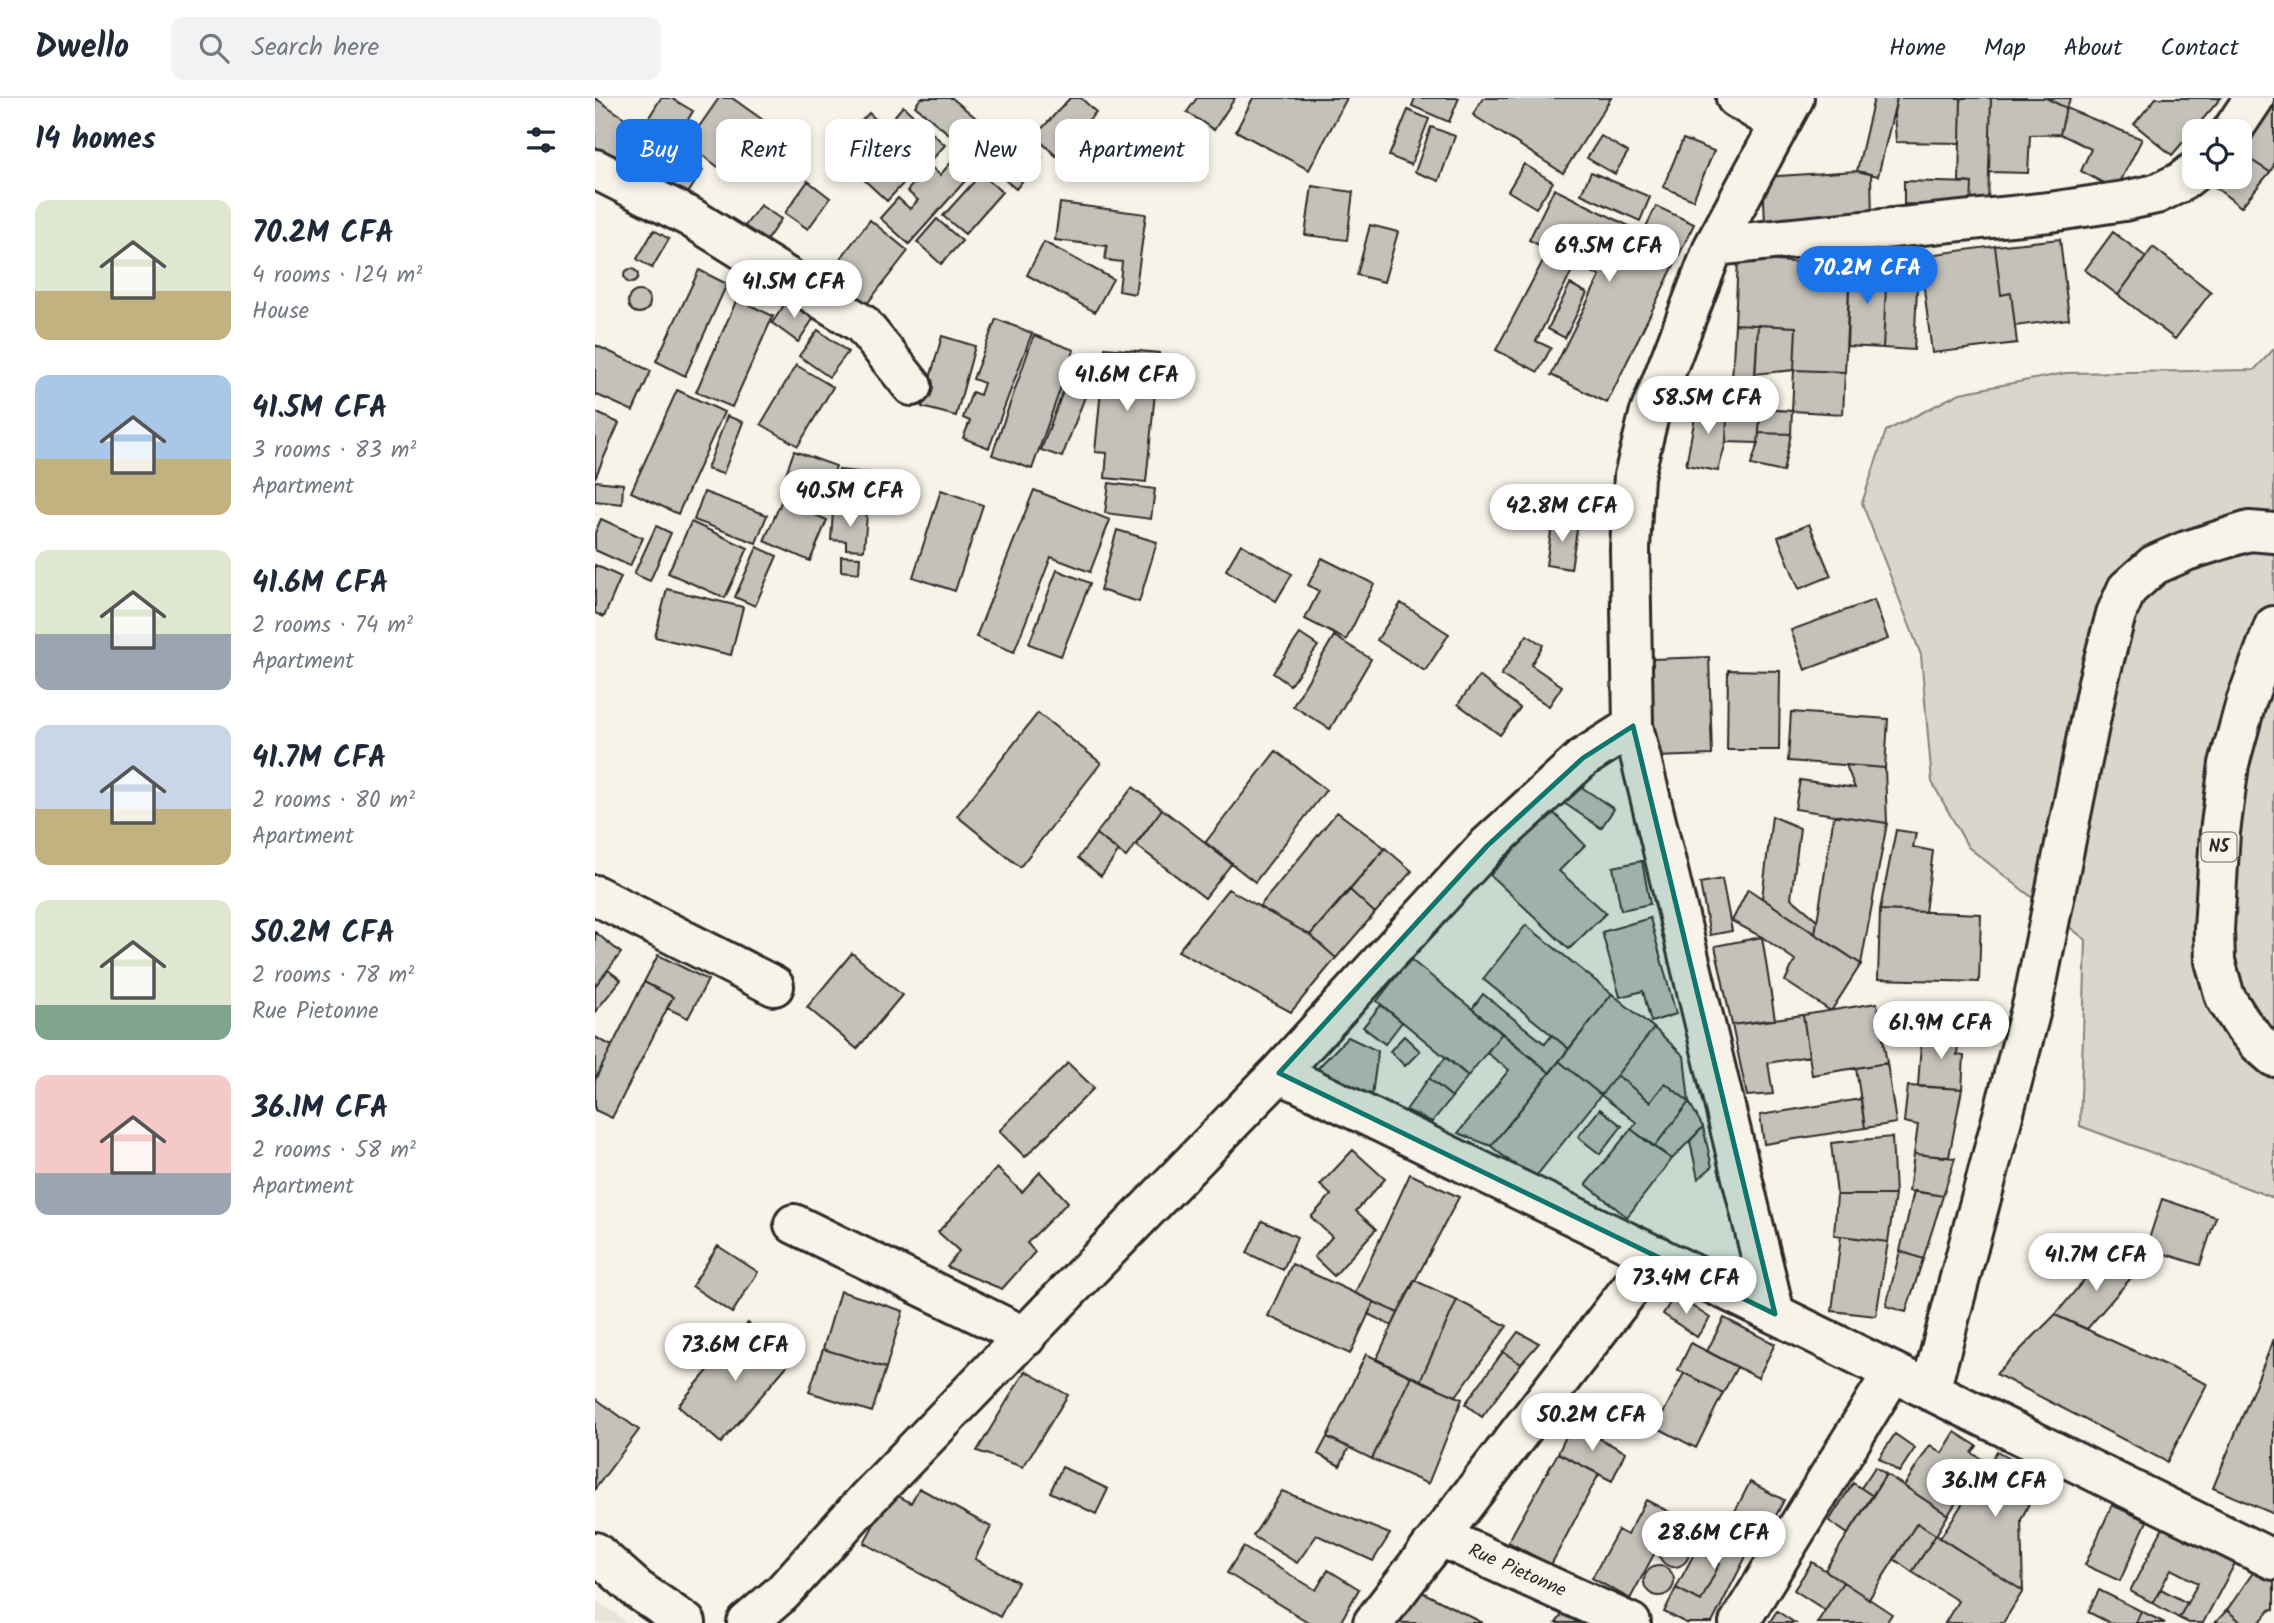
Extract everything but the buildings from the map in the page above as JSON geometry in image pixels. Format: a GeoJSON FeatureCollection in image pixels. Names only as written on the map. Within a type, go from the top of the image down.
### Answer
{"type":"FeatureCollection","features":[{"type":"Feature","properties":{"kind":"street"},"geometry":{"type":"LineString","coordinates":[[1736,98],[1786,111],[1714,246],[1649,415],[1634,476],[1630,549],[1633,726],[1775,1314]]}},
{"type":"Feature","properties":{"kind":"street"},"geometry":{"type":"LineString","coordinates":[[2240,119],[2254,98]]}},
{"type":"Feature","properties":{"kind":"street"},"geometry":{"type":"LineString","coordinates":[[595,169],[690,217],[862,324],[912,386]]}},
{"type":"Feature","properties":{"kind":"street"},"geometry":{"type":"LineString","coordinates":[[1714,246],[2050,212],[2156,194],[2182,181]]}},
{"type":"Feature","properties":{"kind":"street"},"geometry":{"type":"LineString","coordinates":[[1930,1391],[2033,1002],[2098,682],[2116,614],[2127,589],[2154,565],[2186,551],[2249,531],[2274,533]]}},
{"type":"Feature","properties":{"kind":"street","name":"N5"},"geometry":{"type":"LineString","coordinates":[[2274,626],[2246,702],[2229,764],[2219,845],[2214,929],[2215,961],[2225,996],[2242,1024],[2274,1057]]}},
{"type":"Feature","properties":{"kind":"street"},"geometry":{"type":"LineString","coordinates":[[747,1623],[782,1593],[867,1499],[1279,1073],[1487,846],[1583,758],[1633,726]]}},
{"type":"Feature","properties":{"kind":"street"},"geometry":{"type":"LineString","coordinates":[[595,895],[774,986]]}},
{"type":"Feature","properties":{"kind":"street"},"geometry":{"type":"LineString","coordinates":[[1279,1073],[2274,1560]]}},
{"type":"Feature","properties":{"kind":"street"},"geometry":{"type":"LineString","coordinates":[[795,1224],[1026,1337]]}},
{"type":"Feature","properties":{"kind":"street"},"geometry":{"type":"LineString","coordinates":[[1373,1623],[1655,1255]]}},
{"type":"Feature","properties":{"kind":"street"},"geometry":{"type":"LineString","coordinates":[[1739,1623],[1893,1372]]}},
{"type":"Feature","properties":{"kind":"street","name":"Rue Pietonne"},"geometry":{"type":"LineString","coordinates":[[1441,1537],[1631,1623]]}},
{"type":"Feature","properties":{"kind":"street"},"geometry":{"type":"LineString","coordinates":[[595,1552],[638,1590],[685,1623]]}},
{"type":"Feature","properties":{"kind":"highlighted area"},"geometry":{"type":"Polygon","coordinates":[[[1633,726],[1775,1314],[1279,1073],[1487,846],[1583,758],[1633,726]]]}},
{"type":"Feature","properties":{"kind":"shaded area"},"geometry":{"type":"Polygon","coordinates":[[[2274,349],[2274,1198],[2080,1126],[2086,940],[1968,847],[1932,782],[1921,655],[1862,503],[1886,431],[1960,393],[2066,373],[2254,370],[2274,349]]]}},
{"type":"Feature","properties":{"kind":"shaded area"},"geometry":{"type":"Polygon","coordinates":[[[595,1600],[615,1613],[626,1623],[595,1623],[595,1600]]]}}]}
